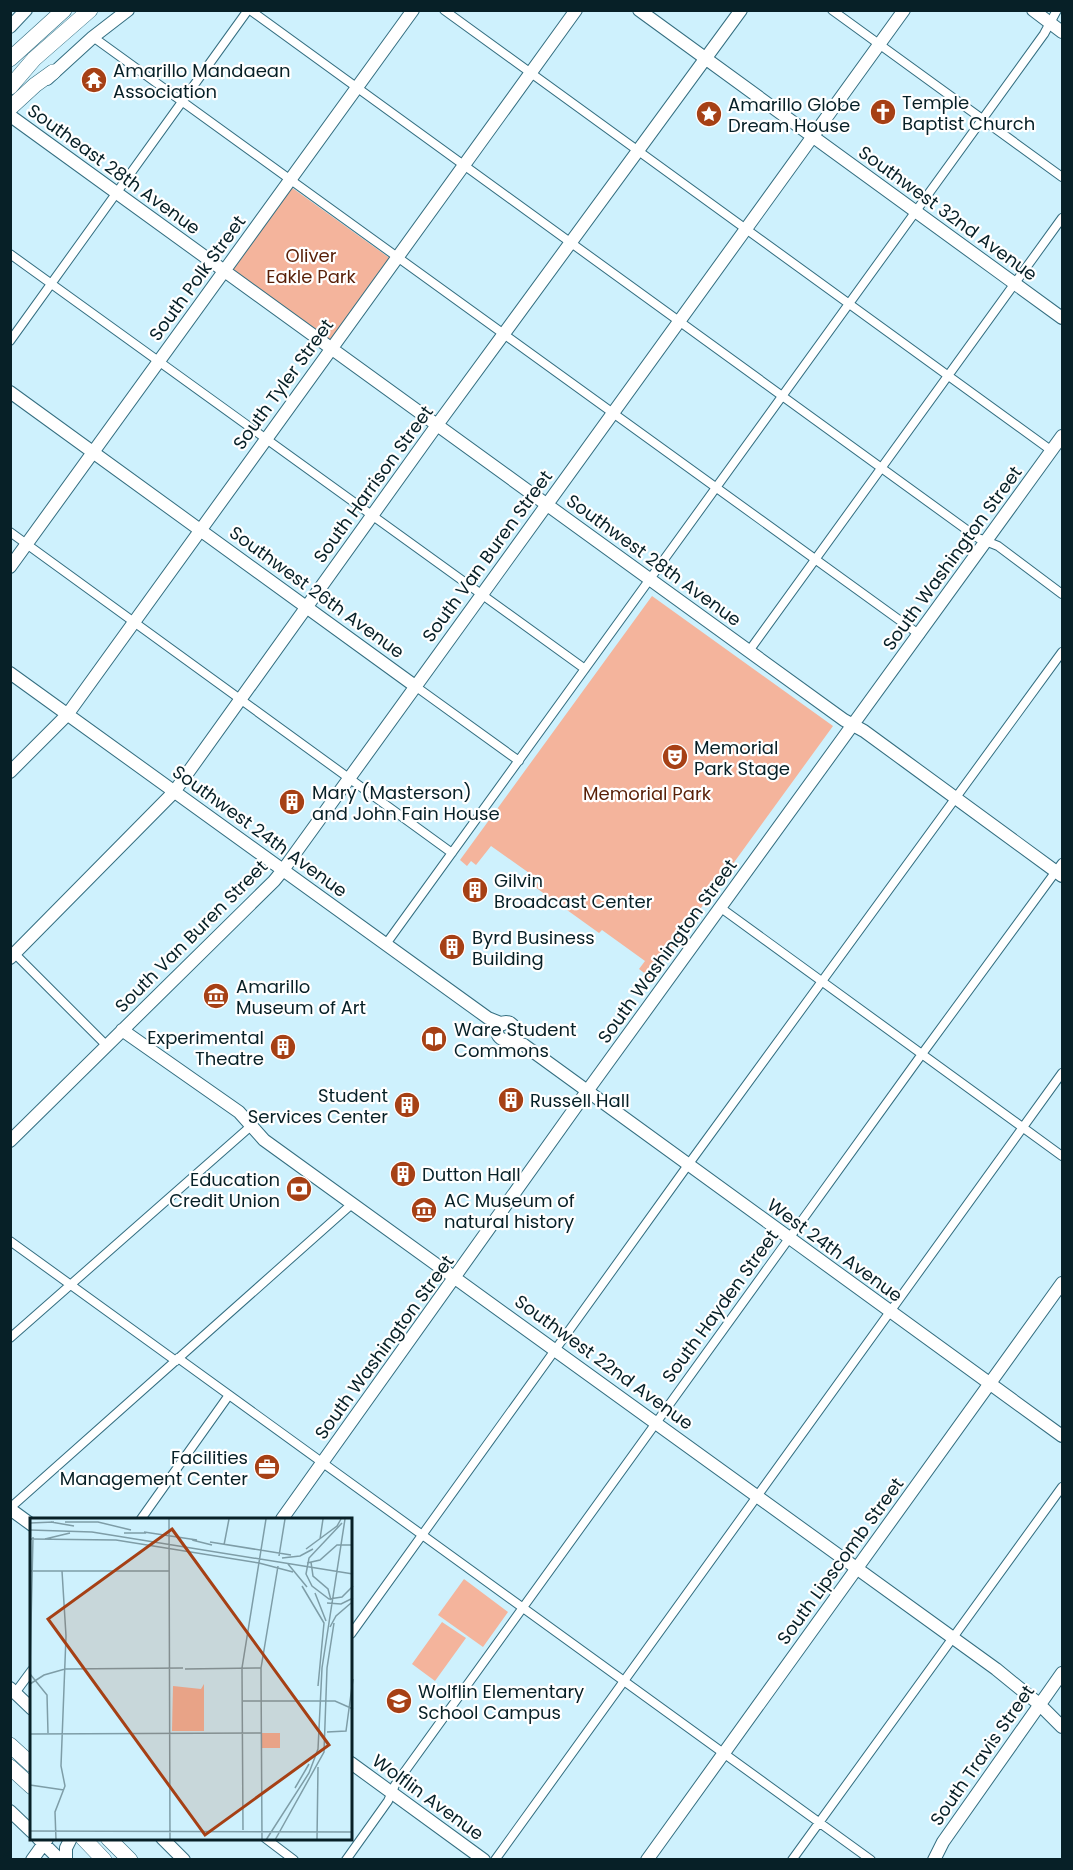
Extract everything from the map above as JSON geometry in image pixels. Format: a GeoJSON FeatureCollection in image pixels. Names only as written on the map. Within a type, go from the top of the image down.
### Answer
{"type":"FeatureCollection","features":[{"type":"Feature","properties":{"kind":"highway"},"geometry":{"type":"LineString","coordinates":[[10,59],[64,10]]}},
{"type":"Feature","properties":{"kind":"highway"},"geometry":{"type":"LineString","coordinates":[[10,87],[34,58],[90,10]]}},
{"type":"Feature","properties":{"kind":"highway"},"geometry":{"type":"LineString","coordinates":[[11,115],[35,85],[52,72]]}},
{"type":"Feature","properties":{"kind":"highway"},"geometry":{"type":"LineString","coordinates":[[10,1745],[30,1763]]}},
{"type":"Feature","properties":{"kind":"highway"},"geometry":{"type":"LineString","coordinates":[[10,1767],[30,1785]]}},
{"type":"Feature","properties":{"kind":"highway"},"geometry":{"type":"LineString","coordinates":[[84,1840],[104,1860]]}},
{"type":"Feature","properties":{"kind":"highway"},"geometry":{"type":"LineString","coordinates":[[109,1840],[130,1860]]}},
{"type":"Feature","properties":{"kind":"main road"},"geometry":{"type":"LineString","coordinates":[[10,27],[26,10]]}},
{"type":"Feature","properties":{"kind":"main road"},"geometry":{"type":"LineString","coordinates":[[52,72],[129,10]]}},
{"type":"Feature","properties":{"kind":"main road","name":"South Polk Street"},"geometry":{"type":"LineString","coordinates":[[10,567],[412,10]]}},
{"type":"Feature","properties":{"kind":"main road","name":"South Tyler Street"},"geometry":{"type":"LineString","coordinates":[[10,772],[67,715],[576,10]]}},
{"type":"Feature","properties":{"kind":"main road","name":"Southwest 32nd Avenue"},"geometry":{"type":"LineString","coordinates":[[639,10],[1062,318]]}},
{"type":"Feature","properties":{"kind":"main road","name":"South Harrison Street"},"geometry":{"type":"LineString","coordinates":[[13,956],[174,792],[437,424],[639,152],[741,10]]}},
{"type":"Feature","properties":{"kind":"main road","name":"South Van Buren Street"},"geometry":{"type":"LineString","coordinates":[[10,1141],[283,870],[904,10]]}},
{"type":"Feature","properties":{"kind":"main road"},"geometry":{"type":"LineString","coordinates":[[1033,10],[1062,32]]}},
{"type":"Feature","properties":{"kind":"main road","name":"Southeast 28th Avenue"},"geometry":{"type":"LineString","coordinates":[[11,115],[224,271]]}},
{"type":"Feature","properties":{"kind":"main road","name":"Southwest 28th Avenue"},"geometry":{"type":"LineString","coordinates":[[224,271],[649,580],[1060,870]]}},
{"type":"Feature","properties":{"kind":"main road","name":"Southwest 26th Avenue"},"geometry":{"type":"LineString","coordinates":[[10,392],[415,686]]}},
{"type":"Feature","properties":{"kind":"main road","name":"South Washington Street"},"geometry":{"type":"LineString","coordinates":[[283,1518],[456,1278],[587,1091],[920,635],[1062,436]]}},
{"type":"Feature","properties":{"kind":"main road","name":"Southwest 24th Avenue"},"geometry":{"type":"LineString","coordinates":[[10,673],[488,1018],[508,1029],[525,1045],[587,1091]]}},
{"type":"Feature","properties":{"kind":"main road","name":"Southwest 22nd Avenue"},"geometry":{"type":"LineString","coordinates":[[122,1030],[239,1112],[264,1140],[953,1638],[1039,1704],[1062,1727]]}},
{"type":"Feature","properties":{"kind":"main road","name":"West 24th Avenue"},"geometry":{"type":"LineString","coordinates":[[587,1091],[1062,1436]]}},
{"type":"Feature","properties":{"kind":"main road","name":"South Lipscomb Street"},"geometry":{"type":"LineString","coordinates":[[647,1860],[1062,1283]]}},
{"type":"Feature","properties":{"kind":"main road"},"geometry":{"type":"LineString","coordinates":[[10,1509],[30,1524]]}},
{"type":"Feature","properties":{"kind":"main road","name":"South Travis Street"},"geometry":{"type":"LineString","coordinates":[[934,1860],[943,1842],[1062,1673]]}},
{"type":"Feature","properties":{"kind":"main road"},"geometry":{"type":"LineString","coordinates":[[13,1690],[30,1707]]}},
{"type":"Feature","properties":{"kind":"main road","name":"Wolflin Avenue"},"geometry":{"type":"LineString","coordinates":[[352,1764],[484,1860]]}},
{"type":"Feature","properties":{"kind":"main road"},"geometry":{"type":"LineString","coordinates":[[10,1809],[30,1818]]}},
{"type":"Feature","properties":{"kind":"main road"},"geometry":{"type":"LineString","coordinates":[[10,1809],[30,1830]]}},
{"type":"Feature","properties":{"kind":"main road"},"geometry":{"type":"LineString","coordinates":[[32,1860],[43,1840],[60,1860]]}},
{"type":"Feature","properties":{"kind":"main road"},"geometry":{"type":"LineString","coordinates":[[163,1840],[184,1860]]}},
{"type":"Feature","properties":{"kind":"street"},"geometry":{"type":"LineString","coordinates":[[10,341],[249,10],[978,538],[998,546],[1062,594]]}},
{"type":"Feature","properties":{"kind":"street"},"geometry":{"type":"LineString","coordinates":[[444,10],[1052,451]]}},
{"type":"Feature","properties":{"kind":"street"},"geometry":{"type":"LineString","coordinates":[[832,10],[1062,177]]}},
{"type":"Feature","properties":{"kind":"street"},"geometry":{"type":"LineString","coordinates":[[386,944],[783,396],[1050,23],[1057,10]]}},
{"type":"Feature","properties":{"kind":"street"},"geometry":{"type":"LineString","coordinates":[[93,37],[920,635]]}},
{"type":"Feature","properties":{"kind":"street"},"geometry":{"type":"LineString","coordinates":[[749,651],[883,469],[1062,218]]}},
{"type":"Feature","properties":{"kind":"street"},"geometry":{"type":"LineString","coordinates":[[10,254],[585,669]]}},
{"type":"Feature","properties":{"kind":"street"},"geometry":{"type":"LineString","coordinates":[[10,532],[452,853]]}},
{"type":"Feature","properties":{"kind":"street"},"geometry":{"type":"LineString","coordinates":[[352,1633],[556,1352],[688,1165],[1062,652]]}},
{"type":"Feature","properties":{"kind":"street","name":"Southwest 26th Avenue"},"geometry":{"type":"LineString","coordinates":[[415,686],[519,761]]}},
{"type":"Feature","properties":{"kind":"street","name":"South Hayden Street"},"geometry":{"type":"LineString","coordinates":[[346,1860],[388,1801],[400,1778],[656,1422],[922,1054],[1060,870]]}},
{"type":"Feature","properties":{"kind":"street"},"geometry":{"type":"LineString","coordinates":[[721,908],[1062,1156]]}},
{"type":"Feature","properties":{"kind":"street"},"geometry":{"type":"LineString","coordinates":[[13,956],[107,1046]]}},
{"type":"Feature","properties":{"kind":"street"},"geometry":{"type":"LineString","coordinates":[[495,1860],[1062,1073]]}},
{"type":"Feature","properties":{"kind":"street"},"geometry":{"type":"LineString","coordinates":[[10,1338],[251,1126]]}},
{"type":"Feature","properties":{"kind":"street"},"geometry":{"type":"LineString","coordinates":[[10,1509],[353,1203]]}},
{"type":"Feature","properties":{"kind":"street"},"geometry":{"type":"LineString","coordinates":[[10,1241],[229,1395],[871,1860]]}},
{"type":"Feature","properties":{"kind":"street"},"geometry":{"type":"LineString","coordinates":[[142,1518],[229,1395]]}},
{"type":"Feature","properties":{"kind":"street"},"geometry":{"type":"LineString","coordinates":[[792,1860],[1062,1487]]}},
{"type":"Feature","properties":{"kind":"street"},"geometry":{"type":"LineString","coordinates":[[13,1690],[30,1672]]}},
{"type":"Feature","properties":{"kind":"street"},"geometry":{"type":"LineString","coordinates":[[266,1840],[294,1860]]}},
{"type":"Feature","properties":{"kind":"green space","name":"Oliver Eakle Park"},"geometry":{"type":"Polygon","coordinates":[[[291,187],[391,259],[330,343],[231,271],[291,187]]]}},
{"type":"Feature","properties":{"kind":"green space","name":"Memorial Park"},"geometry":{"type":"Polygon","coordinates":[[[652,596],[833,726],[645,985],[641,983],[647,975],[639,969],[645,961],[602,930],[599,933],[535,887],[539,880],[491,846],[476,865],[471,861],[467,866],[460,860],[652,596]]]}},
{"type":"Feature","properties":{"kind":"green space"},"geometry":{"type":"Polygon","coordinates":[[[464,1579],[508,1612],[483,1647],[438,1615],[464,1579]]]}},
{"type":"Feature","properties":{"kind":"green space"},"geometry":{"type":"Polygon","coordinates":[[[442,1622],[466,1638],[435,1681],[412,1664],[442,1622]]]}},
{"type":"Feature","properties":{"kind":"place","name":"Amarillo Mandaean Association"},"geometry":{"type":"Point","coordinates":[94,80]}},
{"type":"Feature","properties":{"kind":"place","name":"Temple Baptist Church"},"geometry":{"type":"Point","coordinates":[883,112]}},
{"type":"Feature","properties":{"kind":"place","name":"Amarillo Globe Dream House"},"geometry":{"type":"Point","coordinates":[709,114]}},
{"type":"Feature","properties":{"kind":"place","name":"Memorial Park Stage"},"geometry":{"type":"Point","coordinates":[675,757]}},
{"type":"Feature","properties":{"kind":"place","name":"Mary (Masterson) and John Fain House"},"geometry":{"type":"Point","coordinates":[292,802]}},
{"type":"Feature","properties":{"kind":"place","name":"Gilvin Broadcast Center"},"geometry":{"type":"Point","coordinates":[475,890]}},
{"type":"Feature","properties":{"kind":"place","name":"Byrd Business Building"},"geometry":{"type":"Point","coordinates":[452,947]}},
{"type":"Feature","properties":{"kind":"place","name":"Amarillo Museum of Art"},"geometry":{"type":"Point","coordinates":[216,996]}},
{"type":"Feature","properties":{"kind":"place","name":"Ware Student Commons"},"geometry":{"type":"Point","coordinates":[434,1039]}},
{"type":"Feature","properties":{"kind":"place","name":"Experimental Theatre"},"geometry":{"type":"Point","coordinates":[283,1047]}},
{"type":"Feature","properties":{"kind":"place","name":"Russell Hall"},"geometry":{"type":"Point","coordinates":[511,1100]}},
{"type":"Feature","properties":{"kind":"place","name":"Student Services Center"},"geometry":{"type":"Point","coordinates":[407,1105]}},
{"type":"Feature","properties":{"kind":"place","name":"Dutton Hall"},"geometry":{"type":"Point","coordinates":[403,1174]}},
{"type":"Feature","properties":{"kind":"place","name":"Education Credit Union"},"geometry":{"type":"Point","coordinates":[299,1189]}},
{"type":"Feature","properties":{"kind":"place","name":"AC Museum of natural history"},"geometry":{"type":"Point","coordinates":[424,1210]}},
{"type":"Feature","properties":{"kind":"place","name":"Facilities Management Center"},"geometry":{"type":"Point","coordinates":[267,1467]}},
{"type":"Feature","properties":{"kind":"place","name":"Wolflin Elementary School Campus"},"geometry":{"type":"Point","coordinates":[399,1701]}}]}
